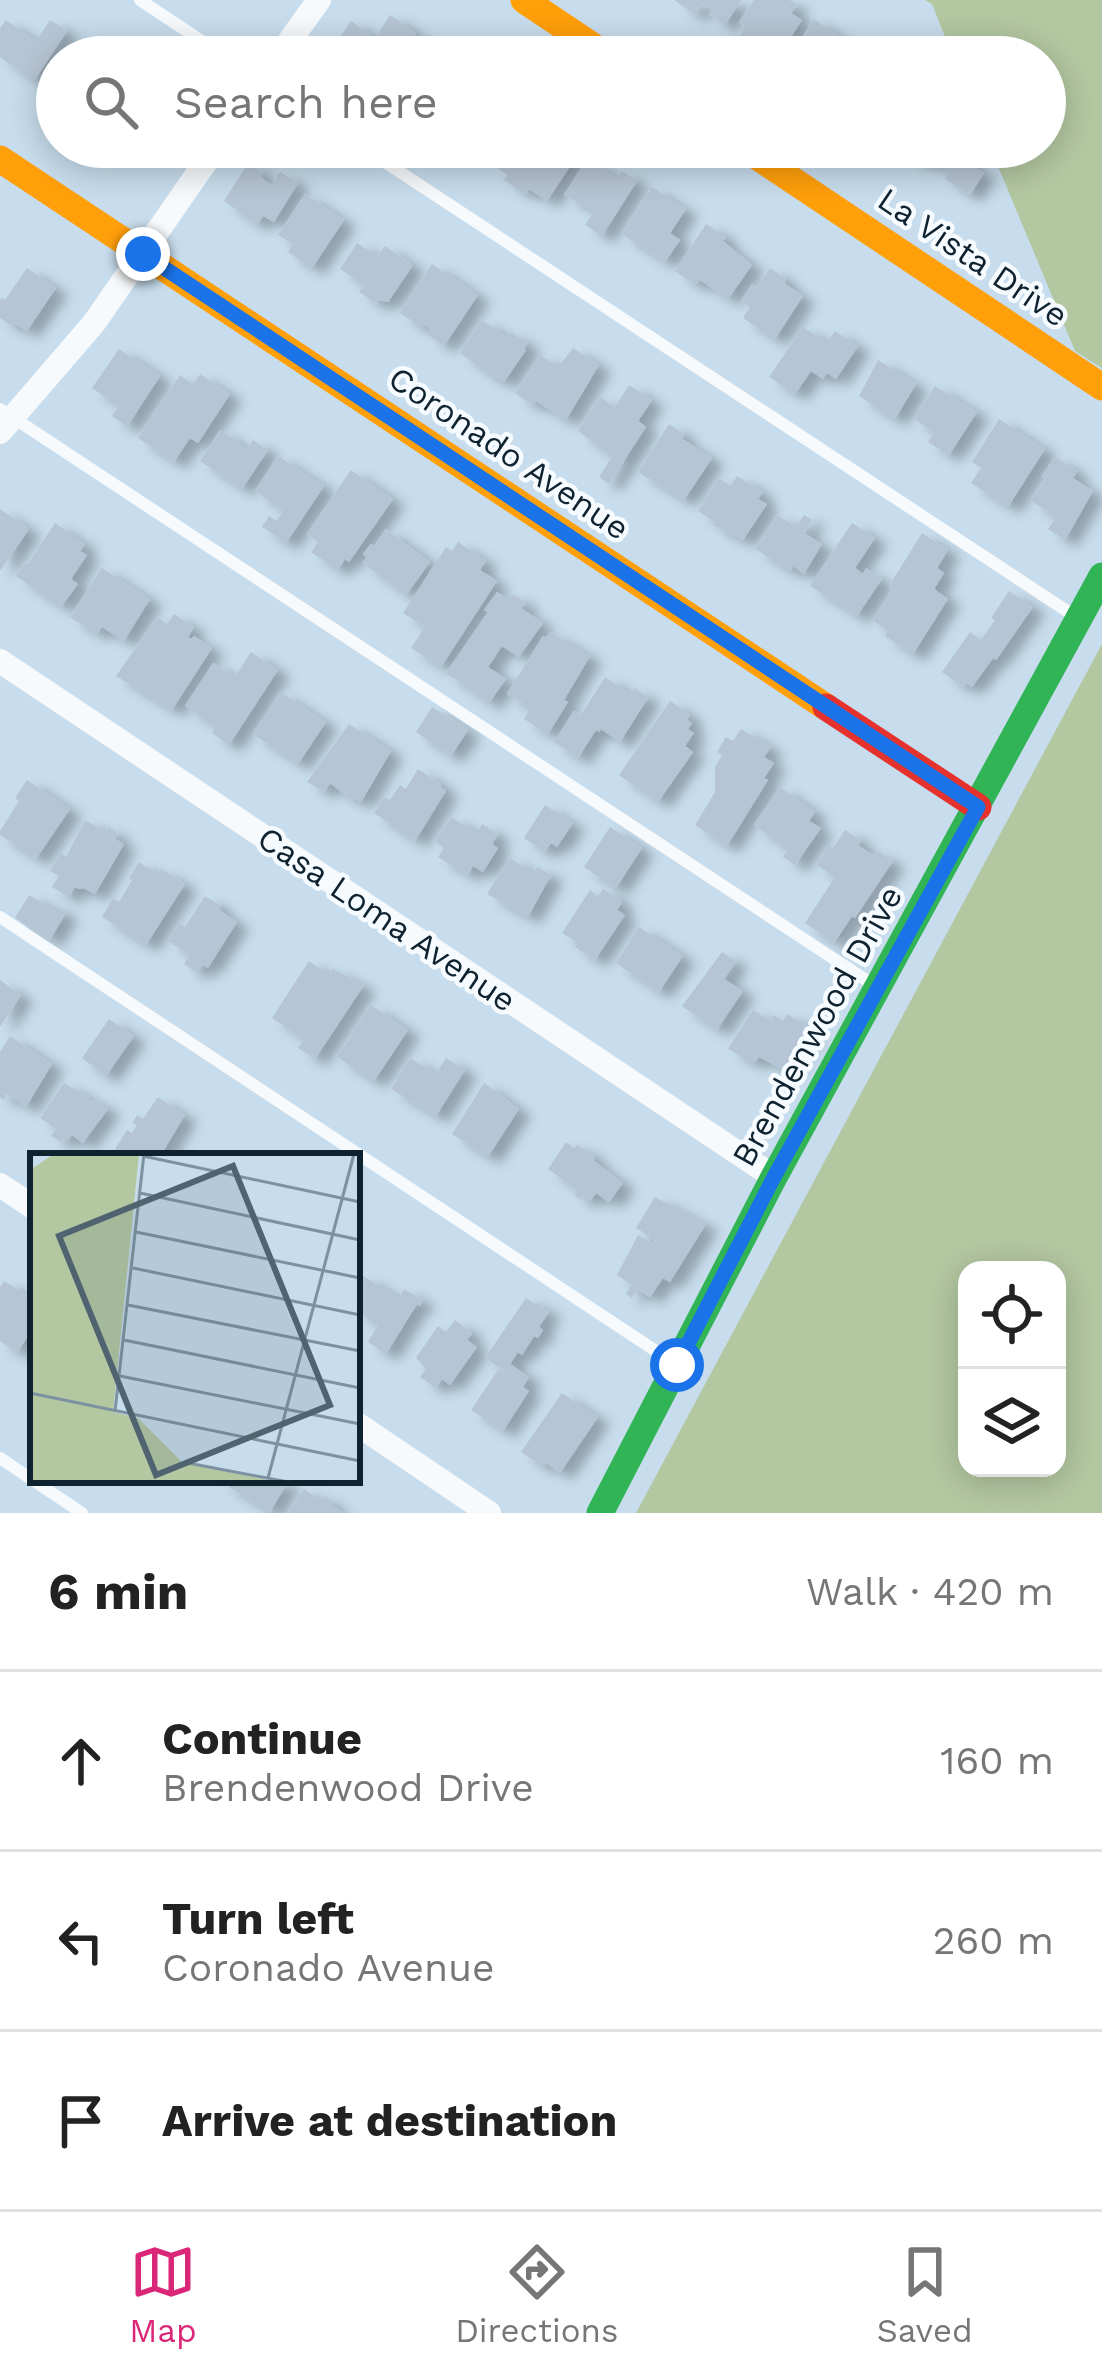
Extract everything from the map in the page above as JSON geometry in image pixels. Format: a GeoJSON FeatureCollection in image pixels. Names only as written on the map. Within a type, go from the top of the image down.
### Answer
{"type":"FeatureCollection","features":[{"type":"Feature","properties":{"kind":"street"},"geometry":{"type":"LineString","coordinates":[[293,36],[319,0]]}},
{"type":"Feature","properties":{"kind":"street"},"geometry":{"type":"LineString","coordinates":[[524,0],[578,36]]}},
{"type":"Feature","properties":{"kind":"street","name":"Coronado Avenue"},"geometry":{"type":"LineString","coordinates":[[0,159],[978,807]]}},
{"type":"Feature","properties":{"kind":"street"},"geometry":{"type":"LineString","coordinates":[[4,420],[94,322],[201,168]]}},
{"type":"Feature","properties":{"kind":"street","name":"La Vista Drive"},"geometry":{"type":"LineString","coordinates":[[774,168],[1102,387]]}},
{"type":"Feature","properties":{"kind":"street","name":"Brendenwood Drive"},"geometry":{"type":"LineString","coordinates":[[600,1513],[774,1177],[1102,576]]}},
{"type":"Feature","properties":{"kind":"street","name":"Casa Loma Avenue"},"geometry":{"type":"LineString","coordinates":[[0,661],[774,1177]]}},
{"type":"Feature","properties":{"kind":"street"},"geometry":{"type":"LineString","coordinates":[[0,1185],[30,1205]]}},
{"type":"Feature","properties":{"kind":"street"},"geometry":{"type":"LineString","coordinates":[[360,1426],[489,1513]]}},
{"type":"Feature","properties":{"kind":"lane"},"geometry":{"type":"LineString","coordinates":[[140,0],[194,36]]}},
{"type":"Feature","properties":{"kind":"lane"},"geometry":{"type":"LineString","coordinates":[[394,168],[1079,619]]}},
{"type":"Feature","properties":{"kind":"lane"},"geometry":{"type":"LineString","coordinates":[[4,420],[878,988]]}},
{"type":"Feature","properties":{"kind":"lane"},"geometry":{"type":"LineString","coordinates":[[0,917],[357,1153]]}},
{"type":"Feature","properties":{"kind":"lane"},"geometry":{"type":"LineString","coordinates":[[360,1155],[677,1365]]}},
{"type":"Feature","properties":{"kind":"lane"},"geometry":{"type":"LineString","coordinates":[[0,1458],[30,1478]]}},
{"type":"Feature","properties":{"kind":"lane"},"geometry":{"type":"LineString","coordinates":[[37,1483],[82,1513]]}},
{"type":"Feature","properties":{"kind":"green space"},"geometry":{"type":"Polygon","coordinates":[[[925,0],[1102,0],[1102,368],[1075,351],[999,168],[1066,168],[1066,36],[945,36],[932,4],[925,0]]]}},
{"type":"Feature","properties":{"kind":"green space"},"geometry":{"type":"Polygon","coordinates":[[[1102,644],[1102,1513],[636,1513],[1102,644]]]}},
{"type":"Feature","properties":{"kind":"building"},"geometry":{"type":"Polygon","coordinates":[[[674,0],[741,0],[725,25],[703,4],[695,15],[674,0]]]}},
{"type":"Feature","properties":{"kind":"building"},"geometry":{"type":"Polygon","coordinates":[[[754,0],[790,0],[797,5],[791,13],[802,20],[792,36],[739,36],[745,27],[739,22],[754,0]]]}},
{"type":"Feature","properties":{"kind":"building"},"geometry":{"type":"Polygon","coordinates":[[[390,15],[416,33],[414,36],[376,36],[390,15]]]}},
{"type":"Feature","properties":{"kind":"building"},"geometry":{"type":"Polygon","coordinates":[[[814,19],[838,36],[803,36],[814,19]]]}},
{"type":"Feature","properties":{"kind":"building"},"geometry":{"type":"Polygon","coordinates":[[[6,20],[36,41],[34,81],[0,57],[0,28],[6,20]]]}},
{"type":"Feature","properties":{"kind":"building"},"geometry":{"type":"Polygon","coordinates":[[[50,20],[67,31],[64,36],[39,36],[50,20]]]}},
{"type":"Feature","properties":{"kind":"building"},"geometry":{"type":"Polygon","coordinates":[[[351,21],[372,36],[341,36],[351,21]]]}},
{"type":"Feature","properties":{"kind":"building"},"geometry":{"type":"Polygon","coordinates":[[[245,168],[256,168],[272,185],[280,172],[298,183],[274,222],[263,216],[257,225],[224,201],[245,168]]]}},
{"type":"Feature","properties":{"kind":"building"},"geometry":{"type":"Polygon","coordinates":[[[497,168],[569,168],[547,201],[504,180],[508,175],[497,168]]]}},
{"type":"Feature","properties":{"kind":"building"},"geometry":{"type":"Polygon","coordinates":[[[581,168],[601,168],[617,178],[622,171],[637,181],[602,236],[585,225],[594,211],[564,195],[581,168]]]}},
{"type":"Feature","properties":{"kind":"building"},"geometry":{"type":"Polygon","coordinates":[[[943,168],[976,168],[984,173],[970,195],[945,179],[949,172],[943,168]]]}},
{"type":"Feature","properties":{"kind":"building"},"geometry":{"type":"Polygon","coordinates":[[[652,187],[686,209],[670,233],[680,240],[665,262],[621,234],[652,187]]]}},
{"type":"Feature","properties":{"kind":"building"},"geometry":{"type":"Polygon","coordinates":[[[305,194],[344,220],[312,268],[288,252],[293,244],[278,235],[305,194]]]}},
{"type":"Feature","properties":{"kind":"building"},"geometry":{"type":"Polygon","coordinates":[[[706,224],[726,237],[723,241],[752,265],[728,299],[700,280],[696,285],[675,271],[706,224]]]}},
{"type":"Feature","properties":{"kind":"building"},"geometry":{"type":"Polygon","coordinates":[[[357,243],[378,256],[385,246],[413,265],[388,302],[377,304],[359,292],[364,285],[340,269],[357,243]]]}},
{"type":"Feature","properties":{"kind":"building"},"geometry":{"type":"Polygon","coordinates":[[[432,264],[478,295],[444,346],[427,334],[431,329],[400,313],[432,264]]]}},
{"type":"Feature","properties":{"kind":"building"},"geometry":{"type":"Polygon","coordinates":[[[27,268],[56,288],[27,331],[0,318],[0,300],[5,300],[27,268]]]}},
{"type":"Feature","properties":{"kind":"building"},"geometry":{"type":"Polygon","coordinates":[[[770,268],[803,296],[775,339],[743,318],[750,307],[741,301],[770,268]]]}},
{"type":"Feature","properties":{"kind":"building"},"geometry":{"type":"Polygon","coordinates":[[[482,320],[507,337],[510,332],[528,343],[504,382],[460,353],[482,320]]]}},
{"type":"Feature","properties":{"kind":"building"},"geometry":{"type":"Polygon","coordinates":[[[803,327],[827,343],[835,331],[858,346],[836,379],[827,373],[823,379],[811,371],[795,394],[769,377],[803,327]]]}},
{"type":"Feature","properties":{"kind":"building"},"geometry":{"type":"Polygon","coordinates":[[[573,348],[599,365],[566,420],[515,393],[540,355],[558,367],[573,348]]]}},
{"type":"Feature","properties":{"kind":"building"},"geometry":{"type":"Polygon","coordinates":[[[119,349],[160,376],[127,427],[112,416],[119,406],[92,388],[119,349]]]}},
{"type":"Feature","properties":{"kind":"building"},"geometry":{"type":"Polygon","coordinates":[[[878,360],[916,384],[895,419],[859,396],[878,360]]]}},
{"type":"Feature","properties":{"kind":"building"},"geometry":{"type":"Polygon","coordinates":[[[200,374],[230,394],[198,443],[190,438],[174,462],[138,438],[180,375],[193,384],[200,374]]]}},
{"type":"Feature","properties":{"kind":"building"},"geometry":{"type":"Polygon","coordinates":[[[629,385],[652,400],[638,421],[646,427],[609,484],[599,477],[612,457],[578,431],[600,397],[615,407],[629,385]]]}},
{"type":"Feature","properties":{"kind":"building"},"geometry":{"type":"Polygon","coordinates":[[[935,386],[977,412],[949,455],[928,442],[934,432],[914,419],[935,386]]]}},
{"type":"Feature","properties":{"kind":"building"},"geometry":{"type":"Polygon","coordinates":[[[999,419],[1045,449],[1008,507],[971,483],[981,468],[972,462],[999,419]]]}},
{"type":"Feature","properties":{"kind":"building"},"geometry":{"type":"Polygon","coordinates":[[[669,424],[712,458],[684,500],[638,472],[669,424]]]}},
{"type":"Feature","properties":{"kind":"building"},"geometry":{"type":"Polygon","coordinates":[[[220,430],[247,449],[253,440],[268,450],[242,489],[200,461],[220,430]]]}},
{"type":"Feature","properties":{"kind":"building"},"geometry":{"type":"Polygon","coordinates":[[[278,456],[324,486],[286,543],[262,527],[269,516],[277,521],[283,510],[255,491],[278,456]]]}},
{"type":"Feature","properties":{"kind":"building"},"geometry":{"type":"Polygon","coordinates":[[[1055,457],[1077,471],[1073,478],[1093,491],[1065,540],[1048,529],[1056,517],[1031,501],[1055,457]]]}},
{"type":"Feature","properties":{"kind":"building"},"geometry":{"type":"Polygon","coordinates":[[[351,470],[393,499],[349,562],[345,559],[338,570],[311,552],[318,542],[307,534],[351,470]]]}},
{"type":"Feature","properties":{"kind":"building"},"geometry":{"type":"Polygon","coordinates":[[[737,476],[763,492],[758,499],[767,504],[743,540],[713,525],[698,511],[719,478],[731,486],[737,476]]]}},
{"type":"Feature","properties":{"kind":"building"},"geometry":{"type":"Polygon","coordinates":[[[0,509],[29,529],[0,571],[0,509]]]}},
{"type":"Feature","properties":{"kind":"building"},"geometry":{"type":"Polygon","coordinates":[[[777,515],[796,527],[804,515],[812,520],[804,533],[822,544],[804,574],[793,566],[790,571],[755,549],[777,515]]]}},
{"type":"Feature","properties":{"kind":"building"},"geometry":{"type":"Polygon","coordinates":[[[55,523],[85,544],[80,551],[87,555],[71,579],[78,584],[61,607],[16,576],[55,523]]]}},
{"type":"Feature","properties":{"kind":"building"},"geometry":{"type":"Polygon","coordinates":[[[852,523],[875,538],[855,568],[863,574],[866,568],[882,579],[857,616],[810,586],[852,523]]]}},
{"type":"Feature","properties":{"kind":"building"},"geometry":{"type":"Polygon","coordinates":[[[386,529],[430,562],[406,595],[363,563],[367,557],[363,554],[386,529]]]}},
{"type":"Feature","properties":{"kind":"building"},"geometry":{"type":"Polygon","coordinates":[[[922,533],[948,550],[937,568],[944,573],[934,589],[948,599],[913,654],[885,636],[888,631],[873,621],[922,533]]]}},
{"type":"Feature","properties":{"kind":"building"},"geometry":{"type":"Polygon","coordinates":[[[458,542],[486,561],[480,570],[497,581],[441,667],[411,648],[425,627],[403,613],[446,547],[452,551],[458,542]]]}},
{"type":"Feature","properties":{"kind":"building"},"geometry":{"type":"Polygon","coordinates":[[[102,568],[150,599],[124,641],[102,627],[97,634],[70,617],[102,568]]]}},
{"type":"Feature","properties":{"kind":"building"},"geometry":{"type":"Polygon","coordinates":[[[1009,591],[1033,607],[996,660],[972,687],[966,683],[963,687],[942,672],[970,632],[981,640],[1009,591]]]}},
{"type":"Feature","properties":{"kind":"building"},"geometry":{"type":"Polygon","coordinates":[[[497,592],[509,600],[513,594],[526,602],[521,608],[543,623],[519,657],[502,646],[488,667],[506,679],[489,703],[446,673],[497,592]]]}},
{"type":"Feature","properties":{"kind":"building"},"geometry":{"type":"Polygon","coordinates":[[[174,614],[194,627],[188,637],[212,648],[172,710],[116,676],[157,617],[167,624],[174,614]]]}},
{"type":"Feature","properties":{"kind":"building"},"geometry":{"type":"Polygon","coordinates":[[[550,632],[590,656],[548,734],[524,719],[530,708],[507,694],[550,632]]]}},
{"type":"Feature","properties":{"kind":"building"},"geometry":{"type":"Polygon","coordinates":[[[251,652],[278,670],[229,745],[212,733],[216,727],[185,706],[213,663],[235,677],[251,652]]]}},
{"type":"Feature","properties":{"kind":"building"},"geometry":{"type":"Polygon","coordinates":[[[605,677],[631,694],[635,688],[648,698],[620,742],[596,730],[578,758],[554,742],[574,711],[581,715],[605,677]]]}},
{"type":"Feature","properties":{"kind":"building"},"geometry":{"type":"Polygon","coordinates":[[[280,692],[326,722],[298,764],[253,734],[280,692]]]}},
{"type":"Feature","properties":{"kind":"building"},"geometry":{"type":"Polygon","coordinates":[[[670,701],[690,715],[688,729],[694,733],[685,746],[693,752],[658,802],[619,775],[670,701]]]}},
{"type":"Feature","properties":{"kind":"building"},"geometry":{"type":"Polygon","coordinates":[[[432,707],[468,730],[451,756],[416,732],[432,707]]]}},
{"type":"Feature","properties":{"kind":"building"},"geometry":{"type":"Polygon","coordinates":[[[349,724],[391,751],[361,802],[330,783],[324,792],[307,782],[349,724]]]}},
{"type":"Feature","properties":{"kind":"building"},"geometry":{"type":"Polygon","coordinates":[[[741,729],[771,747],[764,757],[774,763],[727,846],[695,825],[715,792],[715,767],[722,755],[717,752],[726,737],[733,741],[741,729]]]}},
{"type":"Feature","properties":{"kind":"building"},"geometry":{"type":"Polygon","coordinates":[[[418,769],[446,791],[415,841],[374,813],[400,785],[406,789],[418,769]]]}},
{"type":"Feature","properties":{"kind":"building"},"geometry":{"type":"Polygon","coordinates":[[[27,780],[70,809],[36,859],[0,835],[27,780]]]}},
{"type":"Feature","properties":{"kind":"building"},"geometry":{"type":"Polygon","coordinates":[[[780,787],[815,812],[809,821],[821,828],[795,865],[783,857],[788,849],[754,825],[780,787]]]}},
{"type":"Feature","properties":{"kind":"building"},"geometry":{"type":"Polygon","coordinates":[[[545,805],[573,823],[557,847],[551,843],[545,852],[524,838],[545,805]]]}},
{"type":"Feature","properties":{"kind":"building"},"geometry":{"type":"Polygon","coordinates":[[[451,817],[477,833],[482,824],[498,834],[492,844],[498,848],[483,872],[473,866],[468,875],[438,857],[444,848],[435,842],[451,817]]]}},
{"type":"Feature","properties":{"kind":"building"},"geometry":{"type":"Polygon","coordinates":[[[85,820],[118,833],[115,839],[124,844],[95,894],[75,887],[69,897],[52,887],[59,876],[50,871],[60,853],[66,857],[85,820]]]}},
{"type":"Feature","properties":{"kind":"building"},"geometry":{"type":"Polygon","coordinates":[[[610,827],[642,848],[616,888],[584,867],[610,827]]]}},
{"type":"Feature","properties":{"kind":"building"},"geometry":{"type":"Polygon","coordinates":[[[845,830],[873,855],[877,851],[893,861],[834,943],[805,923],[835,877],[816,865],[845,830]]]}},
{"type":"Feature","properties":{"kind":"building"},"geometry":{"type":"Polygon","coordinates":[[[510,858],[533,873],[538,867],[551,875],[528,917],[487,894],[510,858]]]}},
{"type":"Feature","properties":{"kind":"building"},"geometry":{"type":"Polygon","coordinates":[[[139,862],[185,884],[146,945],[102,917],[113,898],[119,902],[139,862]]]}},
{"type":"Feature","properties":{"kind":"building"},"geometry":{"type":"Polygon","coordinates":[[[603,889],[622,901],[617,910],[625,915],[595,960],[562,933],[590,890],[598,896],[603,889]]]}},
{"type":"Feature","properties":{"kind":"building"},"geometry":{"type":"Polygon","coordinates":[[[29,895],[66,913],[50,940],[15,918],[29,895]]]}},
{"type":"Feature","properties":{"kind":"building"},"geometry":{"type":"Polygon","coordinates":[[[205,896],[237,922],[208,968],[202,965],[197,973],[184,964],[190,955],[168,941],[179,923],[185,927],[205,896]]]}},
{"type":"Feature","properties":{"kind":"building"},"geometry":{"type":"Polygon","coordinates":[[[639,927],[683,956],[659,992],[616,963],[639,927]]]}},
{"type":"Feature","properties":{"kind":"building"},"geometry":{"type":"Polygon","coordinates":[[[722,952],[736,961],[724,979],[743,991],[717,1030],[682,1006],[722,952]]]}},
{"type":"Feature","properties":{"kind":"building"},"geometry":{"type":"Polygon","coordinates":[[[309,961],[329,975],[333,969],[364,985],[315,1059],[298,1048],[304,1039],[272,1018],[309,961]]]}},
{"type":"Feature","properties":{"kind":"building"},"geometry":{"type":"Polygon","coordinates":[[[0,980],[21,995],[0,1027],[0,980]]]}},
{"type":"Feature","properties":{"kind":"building"},"geometry":{"type":"Polygon","coordinates":[[[371,1005],[408,1030],[374,1081],[337,1057],[371,1005]]]}},
{"type":"Feature","properties":{"kind":"building"},"geometry":{"type":"Polygon","coordinates":[[[753,1010],[771,1021],[774,1015],[783,1021],[787,1014],[812,1029],[786,1071],[759,1057],[754,1063],[728,1049],[753,1010]]]}},
{"type":"Feature","properties":{"kind":"building"},"geometry":{"type":"Polygon","coordinates":[[[109,1019],[134,1036],[106,1076],[82,1058],[109,1019]]]}},
{"type":"Feature","properties":{"kind":"building"},"geometry":{"type":"Polygon","coordinates":[[[10,1036],[52,1064],[26,1107],[7,1094],[4,1100],[0,1097],[0,1052],[10,1036]]]}},
{"type":"Feature","properties":{"kind":"building"},"geometry":{"type":"Polygon","coordinates":[[[410,1058],[436,1074],[446,1058],[465,1070],[436,1116],[391,1089],[410,1058]]]}},
{"type":"Feature","properties":{"kind":"building"},"geometry":{"type":"Polygon","coordinates":[[[64,1083],[108,1109],[83,1143],[72,1135],[61,1142],[51,1136],[56,1129],[40,1118],[64,1083]]]}},
{"type":"Feature","properties":{"kind":"building"},"geometry":{"type":"Polygon","coordinates":[[[484,1083],[519,1109],[488,1157],[452,1134],[484,1083]]]}},
{"type":"Feature","properties":{"kind":"building"},"geometry":{"type":"Polygon","coordinates":[[[158,1097],[185,1115],[162,1153],[115,1149],[127,1130],[132,1133],[137,1115],[143,1119],[158,1097]]]}},
{"type":"Feature","properties":{"kind":"building"},"geometry":{"type":"Polygon","coordinates":[[[566,1142],[595,1156],[593,1160],[623,1183],[609,1202],[596,1193],[590,1201],[580,1199],[576,1189],[548,1169],[566,1142]]]}},
{"type":"Feature","properties":{"kind":"building"},"geometry":{"type":"Polygon","coordinates":[[[655,1197],[706,1224],[670,1282],[663,1278],[650,1297],[637,1289],[632,1298],[626,1294],[632,1285],[617,1275],[638,1235],[653,1244],[655,1240],[636,1228],[655,1197]]]}},
{"type":"Feature","properties":{"kind":"building"},"geometry":{"type":"Polygon","coordinates":[[[363,1276],[399,1298],[404,1289],[423,1300],[386,1354],[368,1342],[378,1325],[360,1313],[363,1276]]]}},
{"type":"Feature","properties":{"kind":"building"},"geometry":{"type":"Polygon","coordinates":[[[4,1281],[30,1293],[30,1333],[17,1353],[0,1341],[4,1281]]]}},
{"type":"Feature","properties":{"kind":"building"},"geometry":{"type":"Polygon","coordinates":[[[526,1298],[549,1312],[538,1338],[534,1336],[510,1364],[529,1377],[523,1387],[529,1391],[503,1431],[471,1410],[498,1370],[505,1375],[485,1358],[526,1298]]]}},
{"type":"Feature","properties":{"kind":"building"},"geometry":{"type":"Polygon","coordinates":[[[455,1320],[472,1333],[467,1340],[477,1347],[450,1385],[442,1379],[436,1388],[420,1377],[426,1369],[416,1358],[438,1326],[446,1332],[455,1320]]]}},
{"type":"Feature","properties":{"kind":"building"},"geometry":{"type":"Polygon","coordinates":[[[562,1393],[598,1417],[560,1473],[521,1452],[562,1393]]]}},
{"type":"Feature","properties":{"kind":"building"},"geometry":{"type":"Polygon","coordinates":[[[223,1483],[287,1483],[270,1512],[223,1483]]]}},
{"type":"Feature","properties":{"kind":"building"},"geometry":{"type":"Polygon","coordinates":[[[304,1489],[318,1498],[326,1496],[343,1513],[288,1513],[304,1489]]]}},
{"type":"Feature","properties":{"kind":"traffic: fast"},"geometry":{"type":"LineString","coordinates":[[600,1513],[774,1177],[1102,576]]}},
{"type":"Feature","properties":{"kind":"traffic: slow"},"geometry":{"type":"LineString","coordinates":[[524,0],[578,36]]}},
{"type":"Feature","properties":{"kind":"traffic: slow"},"geometry":{"type":"LineString","coordinates":[[0,159],[826,707]]}},
{"type":"Feature","properties":{"kind":"traffic: slow"},"geometry":{"type":"LineString","coordinates":[[774,168],[1102,387]]}},
{"type":"Feature","properties":{"kind":"traffic: jam"},"geometry":{"type":"LineString","coordinates":[[826,707],[978,807]]}},
{"type":"Feature","properties":{"kind":"route"},"geometry":{"type":"LineString","coordinates":[[143,254],[978,807],[774,1177],[677,1365]]}}]}
